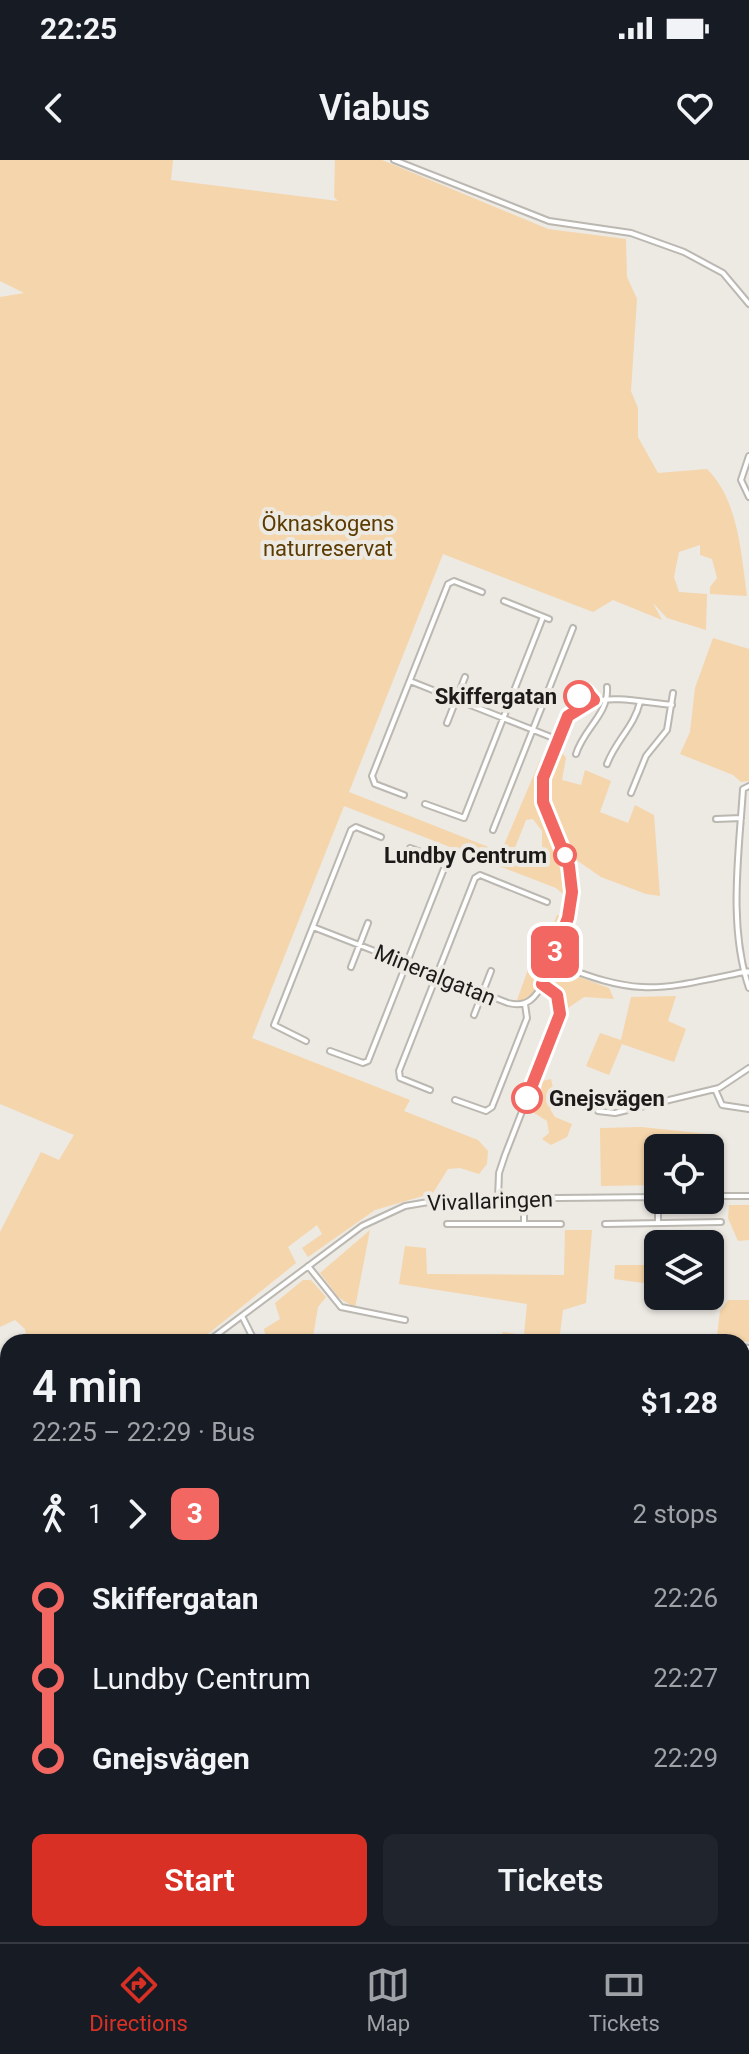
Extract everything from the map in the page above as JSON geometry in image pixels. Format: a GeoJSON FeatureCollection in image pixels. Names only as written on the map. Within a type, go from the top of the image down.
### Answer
{"type":"FeatureCollection","features":[{"type":"Feature","properties":{"kind":"street"},"geometry":{"type":"LineString","coordinates":[[394,160],[549,221],[631,233],[684,252],[723,273],[749,304]]}},
{"type":"Feature","properties":{"kind":"street"},"geometry":{"type":"LineString","coordinates":[[749,456],[741,480],[749,497]]}},
{"type":"Feature","properties":{"kind":"street"},"geometry":{"type":"LineString","coordinates":[[404,795],[371,779],[448,584],[454,581],[482,592]]}},
{"type":"Feature","properties":{"kind":"street"},"geometry":{"type":"LineString","coordinates":[[425,804],[464,818],[546,618],[504,601]]}},
{"type":"Feature","properties":{"kind":"street"},"geometry":{"type":"LineString","coordinates":[[493,830],[573,628]]}},
{"type":"Feature","properties":{"kind":"street"},"geometry":{"type":"LineString","coordinates":[[447,723],[465,677]]}},
{"type":"Feature","properties":{"kind":"street"},"geometry":{"type":"LineString","coordinates":[[409,681],[556,739]]}},
{"type":"Feature","properties":{"kind":"street"},"geometry":{"type":"LineString","coordinates":[[576,754],[586,729],[601,714],[609,699],[607,687]]}},
{"type":"Feature","properties":{"kind":"street"},"geometry":{"type":"LineString","coordinates":[[631,793],[646,756],[667,730],[673,693]]}},
{"type":"Feature","properties":{"kind":"street","name":"Mineralgatan"},"geometry":{"type":"LineString","coordinates":[[313,927],[508,1003],[525,1004],[535,997],[542,984],[568,918],[572,892],[569,866],[542,795],[543,778],[556,739],[568,716],[579,706],[609,699],[672,705]]}},
{"type":"Feature","properties":{"kind":"street"},"geometry":{"type":"LineString","coordinates":[[607,764],[616,743],[633,726],[640,702]]}},
{"type":"Feature","properties":{"kind":"street"},"geometry":{"type":"LineString","coordinates":[[749,786],[743,789],[741,818],[739,937],[749,988]]}},
{"type":"Feature","properties":{"kind":"street"},"geometry":{"type":"LineString","coordinates":[[716,819],[741,818]]}},
{"type":"Feature","properties":{"kind":"street"},"geometry":{"type":"LineString","coordinates":[[306,1041],[274,1025],[351,830],[356,827],[381,837]]}},
{"type":"Feature","properties":{"kind":"street"},"geometry":{"type":"LineString","coordinates":[[330,1051],[359,1062],[368,1061],[407,963],[445,866],[440,859],[410,848]]}},
{"type":"Feature","properties":{"kind":"street"},"geometry":{"type":"LineString","coordinates":[[430,1090],[400,1078],[398,1073],[476,876],[547,902]]}},
{"type":"Feature","properties":{"kind":"street"},"geometry":{"type":"LineString","coordinates":[[351,967],[368,923]]}},
{"type":"Feature","properties":{"kind":"street"},"geometry":{"type":"LineString","coordinates":[[551,962],[605,983],[639,990],[681,987],[746,972]]}},
{"type":"Feature","properties":{"kind":"street"},"geometry":{"type":"LineString","coordinates":[[474,1015],[491,971]]}},
{"type":"Feature","properties":{"kind":"street"},"geometry":{"type":"LineString","coordinates":[[498,1199],[499,1173],[505,1155],[560,1014],[557,995],[542,984]]}},
{"type":"Feature","properties":{"kind":"street"},"geometry":{"type":"LineString","coordinates":[[455,1100],[486,1111],[492,1107],[527,1018],[525,1004]]}},
{"type":"Feature","properties":{"kind":"street"},"geometry":{"type":"LineString","coordinates":[[598,1111],[615,1113],[715,1089],[733,1082],[749,1068]]}},
{"type":"Feature","properties":{"kind":"street"},"geometry":{"type":"LineString","coordinates":[[715,1089],[722,1105],[749,1109]]}},
{"type":"Feature","properties":{"kind":"street"},"geometry":{"type":"LineString","coordinates":[[724,1196],[749,1196]]}},
{"type":"Feature","properties":{"kind":"street","name":"Vivallaringen"},"geometry":{"type":"LineString","coordinates":[[218,1334],[362,1226],[395,1209],[435,1200],[644,1197]]}},
{"type":"Feature","properties":{"kind":"street"},"geometry":{"type":"LineString","coordinates":[[524,1198],[524,1225]]}},
{"type":"Feature","properties":{"kind":"street"},"geometry":{"type":"LineString","coordinates":[[658,1214],[658,1223]]}},
{"type":"Feature","properties":{"kind":"street"},"geometry":{"type":"LineString","coordinates":[[605,1224],[721,1222]]}},
{"type":"Feature","properties":{"kind":"street"},"geometry":{"type":"LineString","coordinates":[[447,1224],[561,1224]]}},
{"type":"Feature","properties":{"kind":"street"},"geometry":{"type":"LineString","coordinates":[[308,1266],[341,1307],[405,1320]]}},
{"type":"Feature","properties":{"kind":"street"},"geometry":{"type":"LineString","coordinates":[[242,1316],[251,1334]]}},
{"type":"Feature","properties":{"kind":"green space","name":"Öknaskogens naturreservat"},"geometry":{"type":"Polygon","coordinates":[[[0,160],[173,160],[171,180],[338,201],[334,197],[335,160],[382,160],[548,229],[626,239],[627,277],[637,299],[631,391],[638,408],[638,437],[658,473],[707,469],[726,496],[737,529],[747,596],[710,594],[710,587],[717,578],[712,559],[700,555],[700,545],[679,552],[674,577],[679,592],[707,594],[706,630],[667,618],[653,603],[662,620],[613,600],[593,612],[443,554],[349,792],[501,852],[541,758],[539,803],[564,861],[563,894],[556,888],[344,806],[252,1038],[410,1100],[404,1111],[478,1140],[488,1151],[487,1164],[479,1174],[460,1168],[448,1169],[433,1193],[375,1210],[308,1257],[302,1248],[322,1234],[317,1225],[288,1247],[296,1263],[208,1334],[26,1334],[25,1329],[15,1320],[0,1327],[0,1232],[41,1152],[59,1160],[74,1135],[0,1104],[0,297],[24,293],[0,281],[0,160]],[[533,819],[526,820],[514,850],[519,855],[542,850],[542,831],[533,819]]]}},
{"type":"Feature","properties":{"kind":"green space"},"geometry":{"type":"Polygon","coordinates":[[[713,638],[749,649],[749,781],[741,782],[733,775],[680,754],[690,732],[695,688],[713,638]]]}},
{"type":"Feature","properties":{"kind":"green space"},"geometry":{"type":"Polygon","coordinates":[[[556,744],[566,758],[562,780],[581,785],[585,770],[611,781],[600,812],[628,823],[635,805],[654,815],[660,896],[601,877],[572,857],[545,793],[547,772],[556,744]]]}},
{"type":"Feature","properties":{"kind":"green space"},"geometry":{"type":"Polygon","coordinates":[[[557,915],[565,917],[534,994],[523,1001],[517,1000],[542,931],[551,930],[557,915]]]}},
{"type":"Feature","properties":{"kind":"green space"},"geometry":{"type":"Polygon","coordinates":[[[560,970],[609,988],[614,999],[584,997],[565,1010],[562,998],[549,979],[552,972],[560,970]]]}},
{"type":"Feature","properties":{"kind":"green space"},"geometry":{"type":"Polygon","coordinates":[[[676,996],[668,1021],[686,1029],[674,1062],[622,1044],[609,1075],[586,1066],[600,1033],[621,1040],[631,997],[676,996]]]}},
{"type":"Feature","properties":{"kind":"green space"},"geometry":{"type":"Polygon","coordinates":[[[551,1079],[556,1101],[550,1109],[555,1117],[572,1124],[567,1137],[551,1145],[542,1139],[549,1133],[547,1121],[531,1111],[537,1097],[541,1096],[542,1081],[551,1079]]]}},
{"type":"Feature","properties":{"kind":"green space"},"geometry":{"type":"Polygon","coordinates":[[[641,1127],[709,1134],[644,1134],[644,1185],[601,1186],[600,1128],[641,1127]]]}},
{"type":"Feature","properties":{"kind":"green space"},"geometry":{"type":"Polygon","coordinates":[[[729,1205],[749,1205],[749,1240],[738,1241],[728,1218],[729,1205]]]}},
{"type":"Feature","properties":{"kind":"green space"},"geometry":{"type":"Polygon","coordinates":[[[370,1230],[355,1308],[338,1297],[320,1273],[370,1230]]]}},
{"type":"Feature","properties":{"kind":"green space"},"geometry":{"type":"Polygon","coordinates":[[[565,1230],[592,1230],[586,1303],[563,1310],[560,1334],[524,1334],[527,1304],[399,1284],[405,1246],[426,1248],[427,1274],[564,1275],[565,1230]]]}},
{"type":"Feature","properties":{"kind":"green space"},"geometry":{"type":"Polygon","coordinates":[[[615,1265],[644,1265],[644,1283],[614,1279],[615,1265]]]}},
{"type":"Feature","properties":{"kind":"green space"},"geometry":{"type":"Polygon","coordinates":[[[303,1280],[311,1280],[326,1297],[318,1307],[314,1334],[265,1334],[264,1329],[280,1319],[275,1303],[303,1280]]]}},
{"type":"Feature","properties":{"kind":"green space"},"geometry":{"type":"Polygon","coordinates":[[[728,1300],[749,1300],[749,1334],[717,1334],[720,1311],[724,1310],[728,1300]]]}},
{"type":"Feature","properties":{"kind":"bus line","name":"3"},"geometry":{"type":"LineString","coordinates":[[527,1098],[560,1014],[557,995],[542,984],[568,918],[572,892],[569,866],[545,810],[543,778],[559,731],[568,716],[579,706],[594,700],[587,692],[579,696]]}},
{"type":"Feature","properties":{"kind":"place","name":"Skiffergatan"},"geometry":{"type":"Point","coordinates":[579,696]}},
{"type":"Feature","properties":{"kind":"place","name":"Lundby Centrum"},"geometry":{"type":"Point","coordinates":[565,855]}},
{"type":"Feature","properties":{"kind":"place","name":"Gnejsvägen"},"geometry":{"type":"Point","coordinates":[527,1098]}}]}
